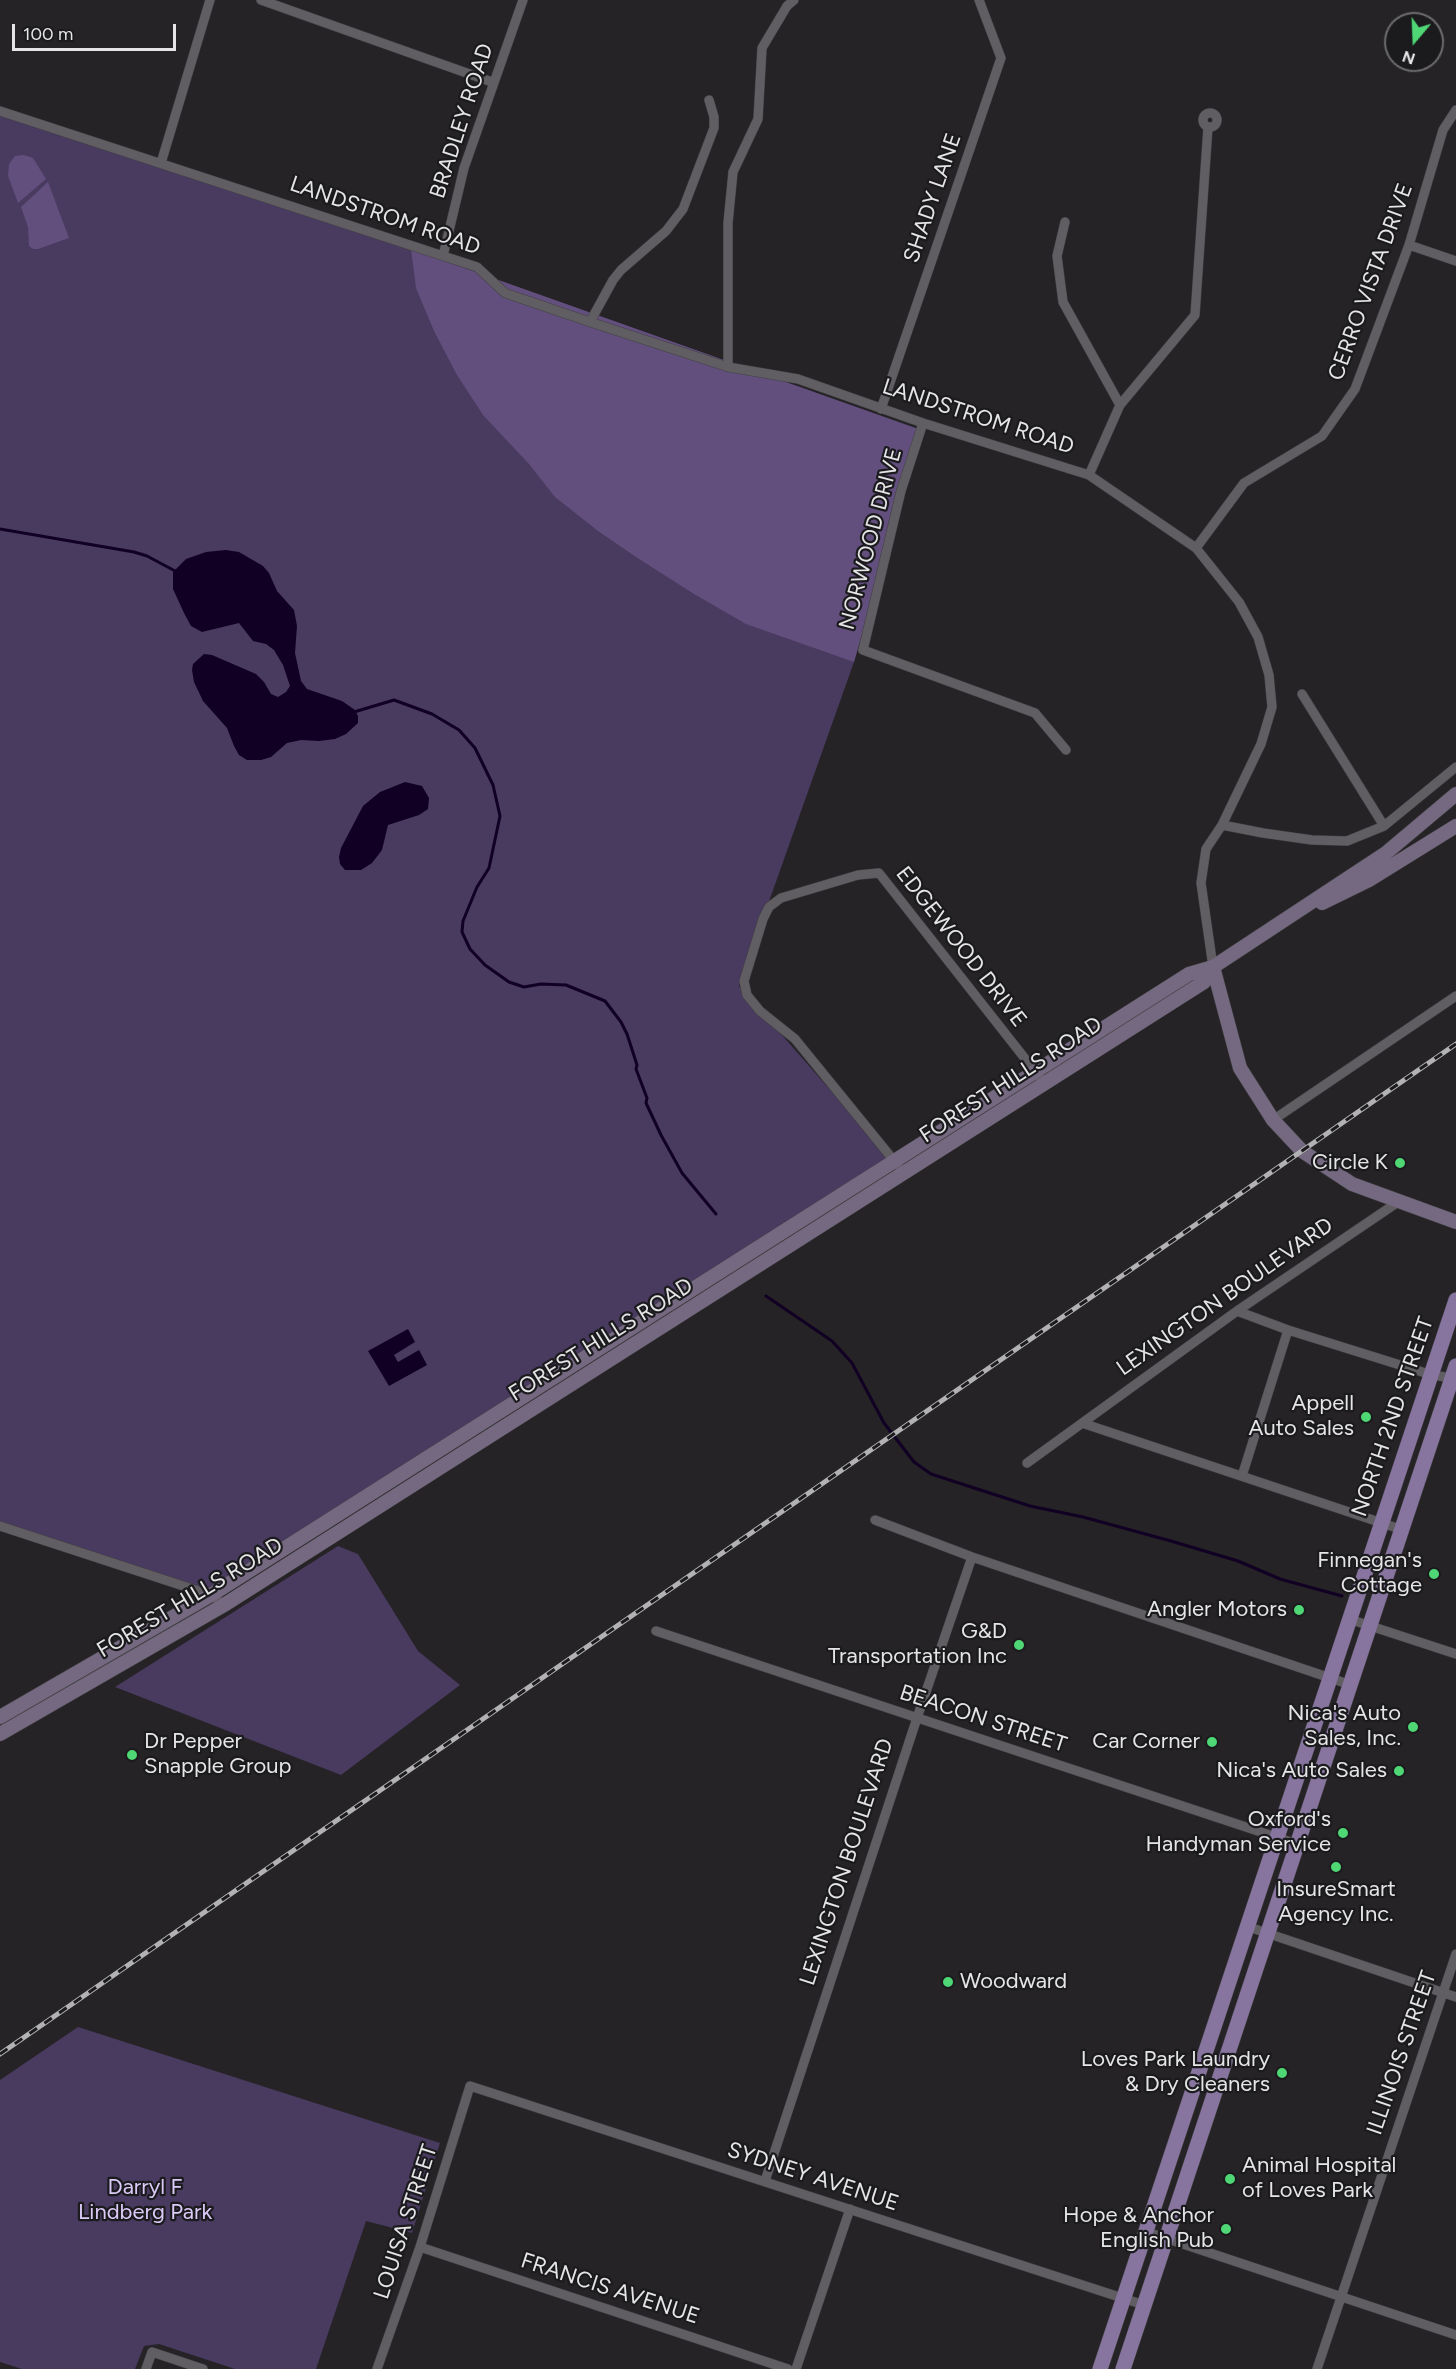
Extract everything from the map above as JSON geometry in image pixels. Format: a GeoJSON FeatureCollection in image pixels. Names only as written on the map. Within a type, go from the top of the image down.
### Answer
{"type":"FeatureCollection","features":[{"type":"Feature","properties":{"kind":"main road","name":"NORTH 2ND STREET"},"geometry":{"type":"LineString","coordinates":[[1100,2369],[1456,1300]]}},
{"type":"Feature","properties":{"kind":"main road","name":"NORTH 2ND STREET"},"geometry":{"type":"LineString","coordinates":[[1123,2369],[1454,1372]]}},
{"type":"Feature","properties":{"kind":"street"},"geometry":{"type":"LineString","coordinates":[[161,163],[210,0]]}},
{"type":"Feature","properties":{"kind":"street"},"geometry":{"type":"LineString","coordinates":[[261,0],[492,82]]}},
{"type":"Feature","properties":{"kind":"street","name":"BRADLEY ROAD"},"geometry":{"type":"LineString","coordinates":[[443,256],[464,168],[492,82],[523,0]]}},
{"type":"Feature","properties":{"kind":"street"},"geometry":{"type":"LineString","coordinates":[[728,367],[728,222],[733,172],[758,119],[762,48],[787,6],[794,0]]}},
{"type":"Feature","properties":{"kind":"street","name":"SHADY LANE"},"geometry":{"type":"LineString","coordinates":[[881,409],[1001,58],[979,0]]}},
{"type":"Feature","properties":{"kind":"street"},"geometry":{"type":"LineString","coordinates":[[590,322],[621,270],[666,231],[683,209],[714,128],[710,100]]}},
{"type":"Feature","properties":{"kind":"street","name":"CERRO VISTA DRIVE"},"geometry":{"type":"LineString","coordinates":[[1196,548],[1244,483],[1322,436],[1355,389],[1409,245],[1443,130],[1456,110]]}},
{"type":"Feature","properties":{"kind":"street","name":"LANDSTROM ROAD"},"geometry":{"type":"LineString","coordinates":[[0,111],[477,267],[505,293],[590,322],[728,367],[798,380],[923,423],[1089,475],[1196,548],[1239,602],[1258,637],[1269,675],[1272,707],[1261,744],[1222,825],[1206,849],[1201,884],[1213,967],[1240,1068],[1273,1120],[1315,1161],[1352,1184],[1398,1202]]}},
{"type":"Feature","properties":{"kind":"street"},"geometry":{"type":"LineString","coordinates":[[1089,475],[1120,405],[1195,315],[1208,127]]}},
{"type":"Feature","properties":{"kind":"street"},"geometry":{"type":"LineString","coordinates":[[1065,222],[1057,256],[1064,302],[1120,405]]}},
{"type":"Feature","properties":{"kind":"street"},"geometry":{"type":"LineString","coordinates":[[1409,245],[1456,261]]}},
{"type":"Feature","properties":{"kind":"street","name":"NORWOOD DRIVE"},"geometry":{"type":"LineString","coordinates":[[923,423],[901,491],[862,650],[1035,713],[1066,750]]}},
{"type":"Feature","properties":{"kind":"street"},"geometry":{"type":"LineString","coordinates":[[1302,694],[1384,826]]}},
{"type":"Feature","properties":{"kind":"street"},"geometry":{"type":"LineString","coordinates":[[1222,825],[1272,834],[1347,841],[1384,826],[1456,767]]}},
{"type":"Feature","properties":{"kind":"street","name":"FOREST HILLS ROAD"},"geometry":{"type":"LineString","coordinates":[[0,1717],[211,1595],[1189,974],[1213,967],[1386,853],[1456,794]]}},
{"type":"Feature","properties":{"kind":"street","name":"FOREST HILLS ROAD"},"geometry":{"type":"LineString","coordinates":[[1263,932],[1369,880],[1456,826]]}},
{"type":"Feature","properties":{"kind":"street","name":"EDGEWOOD DRIVE"},"geometry":{"type":"LineString","coordinates":[[904,1173],[795,1039],[760,1011],[747,995],[744,981],[763,919],[769,907],[781,898],[858,875],[879,873],[1045,1084]]}},
{"type":"Feature","properties":{"kind":"street","name":"FOREST HILLS ROAD"},"geometry":{"type":"LineString","coordinates":[[0,1734],[224,1605],[1204,982],[1213,967]]}},
{"type":"Feature","properties":{"kind":"street"},"geometry":{"type":"LineString","coordinates":[[1273,1120],[1456,996]]}},
{"type":"Feature","properties":{"kind":"street"},"geometry":{"type":"LineString","coordinates":[[1398,1202],[1456,1222]]}},
{"type":"Feature","properties":{"kind":"street","name":"LEXINGTON BOULEVARD"},"geometry":{"type":"LineString","coordinates":[[1027,1463],[1237,1311],[1398,1202]]}},
{"type":"Feature","properties":{"kind":"street"},"geometry":{"type":"LineString","coordinates":[[1237,1311],[1432,1374],[1454,1372]]}},
{"type":"Feature","properties":{"kind":"street"},"geometry":{"type":"LineString","coordinates":[[1242,1476],[1288,1329]]}},
{"type":"Feature","properties":{"kind":"street"},"geometry":{"type":"LineString","coordinates":[[1082,1423],[1402,1530]]}},
{"type":"Feature","properties":{"kind":"street"},"geometry":{"type":"LineString","coordinates":[[472,1429],[480,1441]]}},
{"type":"Feature","properties":{"kind":"street"},"geometry":{"type":"LineString","coordinates":[[404,1472],[413,1483]]}},
{"type":"Feature","properties":{"kind":"street"},"geometry":{"type":"LineString","coordinates":[[875,1520],[972,1557],[1351,1685]]}},
{"type":"Feature","properties":{"kind":"street"},"geometry":{"type":"LineString","coordinates":[[0,1526],[211,1595],[224,1605]]}},
{"type":"Feature","properties":{"kind":"street"},"geometry":{"type":"LineString","coordinates":[[0,1535],[10,1530]]}},
{"type":"Feature","properties":{"kind":"street","name":"LEXINGTON BOULEVARD"},"geometry":{"type":"LineString","coordinates":[[765,2181],[972,1557]]}},
{"type":"Feature","properties":{"kind":"street"},"geometry":{"type":"LineString","coordinates":[[1349,1619],[1456,1654]]}},
{"type":"Feature","properties":{"kind":"street","name":"BEACON STREET"},"geometry":{"type":"LineString","coordinates":[[656,1631],[1297,1845]]}},
{"type":"Feature","properties":{"kind":"street"},"geometry":{"type":"LineString","coordinates":[[36,1697],[46,1708]]}},
{"type":"Feature","properties":{"kind":"street"},"geometry":{"type":"LineString","coordinates":[[1249,1927],[1456,1996]]}},
{"type":"Feature","properties":{"kind":"street","name":"ILLINOIS STREET"},"geometry":{"type":"LineString","coordinates":[[1317,2369],[1456,1954]]}},
{"type":"Feature","properties":{"kind":"street","name":"SYDNEY AVENUE"},"geometry":{"type":"LineString","coordinates":[[470,2086],[1144,2305]]}},
{"type":"Feature","properties":{"kind":"street","name":"LOUISA STREET"},"geometry":{"type":"LineString","coordinates":[[377,2369],[420,2247],[470,2086]]}},
{"type":"Feature","properties":{"kind":"street"},"geometry":{"type":"LineString","coordinates":[[796,2369],[849,2208]]}},
{"type":"Feature","properties":{"kind":"street"},"geometry":{"type":"LineString","coordinates":[[1147,2232],[1456,2335]]}},
{"type":"Feature","properties":{"kind":"street","name":"FRANCIS AVENUE"},"geometry":{"type":"LineString","coordinates":[[420,2247],[788,2369]]}},
{"type":"Feature","properties":{"kind":"street"},"geometry":{"type":"LineString","coordinates":[[146,2369],[152,2352],[203,2369]]}},
{"type":"Feature","properties":{"kind":"green space"},"geometry":{"type":"Polygon","coordinates":[[[0,112],[411,249],[921,430],[854,662],[739,986],[889,1157],[207,1591],[0,1522],[0,112]]]}},
{"type":"Feature","properties":{"kind":"green space"},"geometry":{"type":"Polygon","coordinates":[[[338,1546],[358,1554],[418,1651],[460,1685],[341,1775],[115,1687],[338,1546]]]}},
{"type":"Feature","properties":{"kind":"green space","name":"Darryl F Lindberg Park"},"geometry":{"type":"Polygon","coordinates":[[[78,2027],[440,2143],[412,2233],[366,2221],[316,2369],[235,2369],[159,2344],[144,2346],[135,2369],[22,2369],[0,2362],[0,2080],[78,2027]]]}},
{"type":"Feature","properties":{"kind":"shaded area"},"geometry":{"type":"Polygon","coordinates":[[[24,155],[33,158],[46,179],[18,203],[8,176],[9,164],[15,156],[24,155]]]}},
{"type":"Feature","properties":{"kind":"shaded area"},"geometry":{"type":"Polygon","coordinates":[[[48,182],[69,238],[33,249],[29,246],[28,227],[21,207],[48,182]]]}},
{"type":"Feature","properties":{"kind":"shaded area"},"geometry":{"type":"Polygon","coordinates":[[[411,249],[921,430],[854,662],[746,624],[636,557],[555,497],[529,464],[483,415],[457,375],[434,331],[416,288],[411,249]]]}},
{"type":"Feature","properties":{"kind":"shaded area"},"geometry":{"type":"Polygon","coordinates":[[[226,550],[239,552],[263,566],[269,573],[277,591],[294,610],[297,626],[295,653],[301,681],[307,689],[342,701],[355,710],[358,723],[346,734],[335,739],[301,740],[287,743],[271,757],[247,760],[239,755],[227,728],[203,701],[194,682],[192,670],[193,664],[204,654],[212,655],[256,674],[271,694],[278,697],[290,686],[283,665],[274,650],[266,644],[253,641],[239,623],[202,632],[191,626],[184,613],[173,589],[173,572],[186,559],[206,552],[226,550]]]}},
{"type":"Feature","properties":{"kind":"shaded area"},"geometry":{"type":"Polygon","coordinates":[[[405,782],[422,786],[429,798],[428,809],[419,815],[388,825],[382,850],[372,863],[361,870],[345,870],[340,864],[341,848],[363,806],[380,792],[405,782]]]}},
{"type":"Feature","properties":{"kind":"shaded area"},"geometry":{"type":"Polygon","coordinates":[[[408,1329],[415,1342],[394,1355],[398,1362],[419,1350],[427,1365],[389,1386],[368,1351],[408,1329]]]}},
{"type":"Feature","properties":{"kind":"waterway"},"geometry":{"type":"LineString","coordinates":[[0,529],[134,552],[147,556],[177,572]]}},
{"type":"Feature","properties":{"kind":"waterway"},"geometry":{"type":"LineString","coordinates":[[354,712],[394,700],[432,714],[459,730],[475,748],[493,785],[500,816],[489,868],[477,887],[463,921],[462,932],[470,949],[485,965],[509,982],[524,987],[541,984],[566,985],[605,1001],[627,1034],[637,1065],[636,1069],[647,1098],[646,1103],[661,1135],[682,1173],[716,1214]]}},
{"type":"Feature","properties":{"kind":"waterway"},"geometry":{"type":"LineString","coordinates":[[766,1296],[832,1341],[852,1363],[884,1423],[914,1462],[931,1474],[1030,1506],[1083,1517],[1171,1541],[1238,1561],[1280,1579],[1342,1596]]}},
{"type":"Feature","properties":{"kind":"railway"},"geometry":{"type":"LineString","coordinates":[[0,2054],[1456,1044]]}},
{"type":"Feature","properties":{"kind":"place","name":"Circle K"},"geometry":{"type":"Point","coordinates":[1400,1163]}},
{"type":"Feature","properties":{"kind":"place","name":"Appell Auto Sales"},"geometry":{"type":"Point","coordinates":[1366,1417]}},
{"type":"Feature","properties":{"kind":"place","name":"Finnegan's Cottage"},"geometry":{"type":"Point","coordinates":[1434,1574]}},
{"type":"Feature","properties":{"kind":"place","name":"Angler Motors"},"geometry":{"type":"Point","coordinates":[1299,1610]}},
{"type":"Feature","properties":{"kind":"place","name":"G&D Transportation Inc"},"geometry":{"type":"Point","coordinates":[1019,1645]}},
{"type":"Feature","properties":{"kind":"place","name":"Nica's Auto Sales, Inc."},"geometry":{"type":"Point","coordinates":[1413,1727]}},
{"type":"Feature","properties":{"kind":"place","name":"Car Corner"},"geometry":{"type":"Point","coordinates":[1212,1742]}},
{"type":"Feature","properties":{"kind":"place","name":"Dr Pepper Snapple Group"},"geometry":{"type":"Point","coordinates":[132,1755]}},
{"type":"Feature","properties":{"kind":"place","name":"Nica's Auto Sales"},"geometry":{"type":"Point","coordinates":[1399,1771]}},
{"type":"Feature","properties":{"kind":"place","name":"Oxford's Handyman Service"},"geometry":{"type":"Point","coordinates":[1343,1833]}},
{"type":"Feature","properties":{"kind":"place","name":"InsureSmart Agency Inc."},"geometry":{"type":"Point","coordinates":[1336,1867]}},
{"type":"Feature","properties":{"kind":"place","name":"Woodward"},"geometry":{"type":"Point","coordinates":[948,1982]}},
{"type":"Feature","properties":{"kind":"place","name":"Loves Park Laundry & Dry Cleaners"},"geometry":{"type":"Point","coordinates":[1282,2073]}},
{"type":"Feature","properties":{"kind":"place","name":"Animal Hospital of Loves Park"},"geometry":{"type":"Point","coordinates":[1230,2179]}},
{"type":"Feature","properties":{"kind":"place","name":"Hope & Anchor English Pub"},"geometry":{"type":"Point","coordinates":[1226,2229]}}]}
